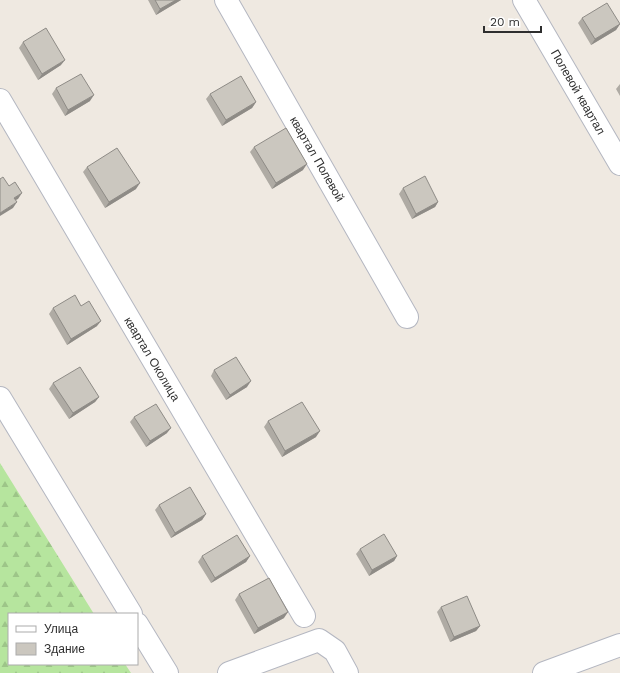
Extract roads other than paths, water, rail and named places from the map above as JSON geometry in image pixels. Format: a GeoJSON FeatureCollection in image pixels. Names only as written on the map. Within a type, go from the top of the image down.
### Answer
{"type":"FeatureCollection","features":[{"type":"Feature","properties":{"kind":"street","name":"квартал Полевой"},"geometry":{"type":"LineString","coordinates":[[226,0],[407,317]]}},
{"type":"Feature","properties":{"kind":"street","name":"Полевой квартал"},"geometry":{"type":"LineString","coordinates":[[524,0],[620,164]]}},
{"type":"Feature","properties":{"kind":"street","name":"квартал Околица"},"geometry":{"type":"LineString","coordinates":[[0,100],[304,616]]}},
{"type":"Feature","properties":{"kind":"street"},"geometry":{"type":"LineString","coordinates":[[0,398],[130,613]]}},
{"type":"Feature","properties":{"kind":"street"},"geometry":{"type":"LineString","coordinates":[[138,626],[167,673]]}},
{"type":"Feature","properties":{"kind":"street"},"geometry":{"type":"LineString","coordinates":[[229,673],[319,640],[335,651],[347,673]]}},
{"type":"Feature","properties":{"kind":"street"},"geometry":{"type":"LineString","coordinates":[[544,673],[620,645]]}}]}
